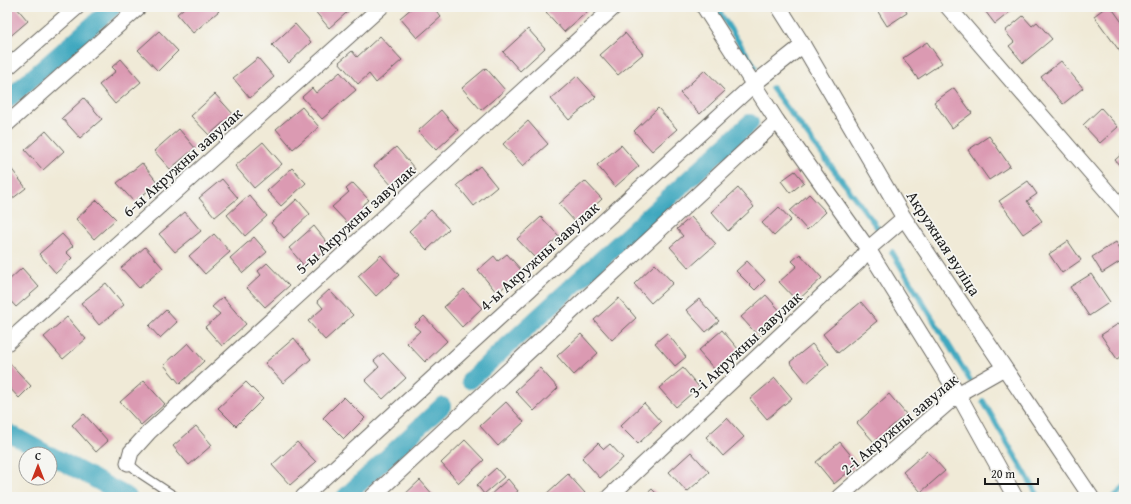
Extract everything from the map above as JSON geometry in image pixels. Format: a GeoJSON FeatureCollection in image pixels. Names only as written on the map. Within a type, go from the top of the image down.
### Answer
{"type":"FeatureCollection","features":[{"type":"Feature","properties":{"kind":"street"},"geometry":{"type":"LineString","coordinates":[[7,68],[77,7]]}},
{"type":"Feature","properties":{"kind":"street"},"geometry":{"type":"LineString","coordinates":[[7,124],[139,7]]}},
{"type":"Feature","properties":{"kind":"street","name":"6-ы Акружны завулак"},"geometry":{"type":"LineString","coordinates":[[7,343],[381,7]]}},
{"type":"Feature","properties":{"kind":"street","name":"5-ы Акружны завулак"},"geometry":{"type":"LineString","coordinates":[[128,463],[131,452],[149,432],[614,7]]}},
{"type":"Feature","properties":{"kind":"street"},"geometry":{"type":"LineString","coordinates":[[704,7],[777,122],[868,249],[958,394],[1015,497]]}},
{"type":"Feature","properties":{"kind":"street","name":"Акружная вуліца"},"geometry":{"type":"LineString","coordinates":[[779,7],[803,45],[904,218],[1087,496]]}},
{"type":"Feature","properties":{"kind":"street"},"geometry":{"type":"LineString","coordinates":[[948,7],[1124,211]]}},
{"type":"Feature","properties":{"kind":"street","name":"4-ы Акружны завулак"},"geometry":{"type":"LineString","coordinates":[[303,497],[754,84],[803,45]]}},
{"type":"Feature","properties":{"kind":"street"},"geometry":{"type":"LineString","coordinates":[[372,497],[777,122]]}},
{"type":"Feature","properties":{"kind":"street","name":"3-і Акружны завулак"},"geometry":{"type":"LineString","coordinates":[[609,497],[859,262],[868,249],[904,218]]}},
{"type":"Feature","properties":{"kind":"street","name":"2-і Акружны завулак"},"geometry":{"type":"LineString","coordinates":[[839,497],[958,394],[1004,368]]}},
{"type":"Feature","properties":{"kind":"lane"},"geometry":{"type":"LineString","coordinates":[[128,463],[141,474],[176,497]]}},
{"type":"Feature","properties":{"kind":"building"},"geometry":{"type":"Polygon","coordinates":[[[7,7],[16,7],[28,21],[7,39],[7,7]]]}},
{"type":"Feature","properties":{"kind":"building"},"geometry":{"type":"Polygon","coordinates":[[[185,7],[215,7],[219,11],[193,33],[177,14],[185,7]]]}},
{"type":"Feature","properties":{"kind":"building"},"geometry":{"type":"Polygon","coordinates":[[[314,7],[353,7],[329,28],[313,9],[314,7]]]}},
{"type":"Feature","properties":{"kind":"building"},"geometry":{"type":"Polygon","coordinates":[[[413,7],[433,7],[441,17],[417,38],[400,18],[413,7]]]}},
{"type":"Feature","properties":{"kind":"building"},"geometry":{"type":"Polygon","coordinates":[[[552,7],[585,7],[588,11],[564,32],[546,12],[552,7]]]}},
{"type":"Feature","properties":{"kind":"building"},"geometry":{"type":"Polygon","coordinates":[[[875,7],[904,7],[907,13],[887,26],[875,7]]]}},
{"type":"Feature","properties":{"kind":"building"},"geometry":{"type":"Polygon","coordinates":[[[982,7],[1016,7],[995,24],[982,7]]]}},
{"type":"Feature","properties":{"kind":"building"},"geometry":{"type":"Polygon","coordinates":[[[1106,7],[1111,7],[1124,25],[1124,51],[1121,53],[1094,16],[1106,7]]]}},
{"type":"Feature","properties":{"kind":"building"},"geometry":{"type":"Polygon","coordinates":[[[1023,16],[1032,26],[1037,22],[1052,39],[1023,63],[1009,46],[1014,42],[1005,31],[1023,16]]]}},
{"type":"Feature","properties":{"kind":"building"},"geometry":{"type":"Polygon","coordinates":[[[295,24],[311,42],[289,63],[272,45],[295,24]]]}},
{"type":"Feature","properties":{"kind":"building"},"geometry":{"type":"Polygon","coordinates":[[[528,29],[545,48],[520,71],[503,52],[528,29]]]}},
{"type":"Feature","properties":{"kind":"building"},"geometry":{"type":"Polygon","coordinates":[[[159,31],[178,51],[158,71],[138,50],[159,31]]]}},
{"type":"Feature","properties":{"kind":"building"},"geometry":{"type":"Polygon","coordinates":[[[625,33],[643,54],[618,75],[600,55],[625,33]]]}},
{"type":"Feature","properties":{"kind":"building"},"geometry":{"type":"Polygon","coordinates":[[[380,36],[402,60],[376,83],[369,74],[358,84],[339,62],[352,51],[357,57],[380,36]]]}},
{"type":"Feature","properties":{"kind":"building"},"geometry":{"type":"Polygon","coordinates":[[[927,42],[942,63],[918,79],[903,58],[927,42]]]}},
{"type":"Feature","properties":{"kind":"building"},"geometry":{"type":"Polygon","coordinates":[[[258,58],[274,77],[250,98],[233,78],[258,58]]]}},
{"type":"Feature","properties":{"kind":"building"},"geometry":{"type":"Polygon","coordinates":[[[121,59],[141,82],[115,104],[99,85],[116,71],[112,67],[121,59]]]}},
{"type":"Feature","properties":{"kind":"building"},"geometry":{"type":"Polygon","coordinates":[[[1061,61],[1083,88],[1063,104],[1041,77],[1061,61]]]}},
{"type":"Feature","properties":{"kind":"building"},"geometry":{"type":"Polygon","coordinates":[[[486,68],[505,90],[481,110],[462,88],[486,68]]]}},
{"type":"Feature","properties":{"kind":"building"},"geometry":{"type":"Polygon","coordinates":[[[705,70],[725,91],[700,114],[680,93],[705,70]]]}},
{"type":"Feature","properties":{"kind":"building"},"geometry":{"type":"Polygon","coordinates":[[[340,72],[356,90],[322,119],[302,97],[312,88],[316,93],[340,72]]]}},
{"type":"Feature","properties":{"kind":"building"},"geometry":{"type":"Polygon","coordinates":[[[577,76],[596,97],[569,120],[551,99],[577,76]]]}},
{"type":"Feature","properties":{"kind":"building"},"geometry":{"type":"Polygon","coordinates":[[[954,88],[972,113],[952,128],[934,102],[954,88]]]}},
{"type":"Feature","properties":{"kind":"building"},"geometry":{"type":"Polygon","coordinates":[[[215,94],[233,114],[209,135],[191,116],[215,94]]]}},
{"type":"Feature","properties":{"kind":"building"},"geometry":{"type":"Polygon","coordinates":[[[84,98],[102,119],[80,138],[62,118],[84,98]]]}},
{"type":"Feature","properties":{"kind":"building"},"geometry":{"type":"Polygon","coordinates":[[[302,107],[319,127],[293,149],[276,129],[302,107]]]}},
{"type":"Feature","properties":{"kind":"building"},"geometry":{"type":"Polygon","coordinates":[[[658,108],[677,129],[652,151],[634,131],[658,108]]]}},
{"type":"Feature","properties":{"kind":"building"},"geometry":{"type":"Polygon","coordinates":[[[1101,108],[1118,127],[1100,143],[1083,125],[1101,108]]]}},
{"type":"Feature","properties":{"kind":"building"},"geometry":{"type":"Polygon","coordinates":[[[441,110],[458,130],[436,150],[418,131],[441,110]]]}},
{"type":"Feature","properties":{"kind":"building"},"geometry":{"type":"Polygon","coordinates":[[[528,121],[548,144],[523,166],[503,144],[528,121]]]}},
{"type":"Feature","properties":{"kind":"building"},"geometry":{"type":"Polygon","coordinates":[[[179,129],[195,148],[170,169],[154,151],[179,129]]]}},
{"type":"Feature","properties":{"kind":"building"},"geometry":{"type":"Polygon","coordinates":[[[46,131],[64,151],[43,170],[25,150],[46,131]]]}},
{"type":"Feature","properties":{"kind":"building"},"geometry":{"type":"Polygon","coordinates":[[[989,136],[1010,166],[989,180],[968,150],[989,136]]]}},
{"type":"Feature","properties":{"kind":"building"},"geometry":{"type":"Polygon","coordinates":[[[263,142],[282,164],[254,188],[235,166],[263,142]]]}},
{"type":"Feature","properties":{"kind":"building"},"geometry":{"type":"Polygon","coordinates":[[[621,145],[639,166],[615,187],[597,165],[621,145]]]}},
{"type":"Feature","properties":{"kind":"building"},"geometry":{"type":"Polygon","coordinates":[[[396,147],[415,169],[394,188],[374,166],[396,147]]]}},
{"type":"Feature","properties":{"kind":"building"},"geometry":{"type":"Polygon","coordinates":[[[1124,152],[1124,171],[1115,160],[1124,152]]]}},
{"type":"Feature","properties":{"kind":"building"},"geometry":{"type":"Polygon","coordinates":[[[142,163],[158,183],[134,202],[117,183],[142,163]]]}},
{"type":"Feature","properties":{"kind":"building"},"geometry":{"type":"Polygon","coordinates":[[[480,166],[497,187],[474,206],[457,185],[480,166]]]}},
{"type":"Feature","properties":{"kind":"building"},"geometry":{"type":"Polygon","coordinates":[[[10,167],[26,188],[7,203],[7,170],[10,167]]]}},
{"type":"Feature","properties":{"kind":"building"},"geometry":{"type":"Polygon","coordinates":[[[292,168],[306,183],[281,206],[267,191],[292,168]]]}},
{"type":"Feature","properties":{"kind":"building"},"geometry":{"type":"Polygon","coordinates":[[[795,171],[804,182],[790,193],[781,181],[795,171]]]}},
{"type":"Feature","properties":{"kind":"building"},"geometry":{"type":"Polygon","coordinates":[[[222,179],[238,198],[215,217],[199,198],[222,179]]]}},
{"type":"Feature","properties":{"kind":"building"},"geometry":{"type":"Polygon","coordinates":[[[585,181],[602,199],[576,223],[559,204],[585,181]]]}},
{"type":"Feature","properties":{"kind":"building"},"geometry":{"type":"Polygon","coordinates":[[[1028,181],[1037,194],[1027,201],[1042,221],[1023,234],[999,201],[1028,181]]]}},
{"type":"Feature","properties":{"kind":"building"},"geometry":{"type":"Polygon","coordinates":[[[353,183],[369,200],[362,206],[367,211],[350,226],[332,207],[349,192],[346,189],[353,183]]]}},
{"type":"Feature","properties":{"kind":"building"},"geometry":{"type":"Polygon","coordinates":[[[738,188],[754,207],[728,231],[711,212],[738,188]]]}},
{"type":"Feature","properties":{"kind":"building"},"geometry":{"type":"Polygon","coordinates":[[[809,194],[826,212],[807,230],[790,211],[809,194]]]}},
{"type":"Feature","properties":{"kind":"building"},"geometry":{"type":"Polygon","coordinates":[[[249,195],[267,216],[245,236],[227,215],[249,195]]]}},
{"type":"Feature","properties":{"kind":"building"},"geometry":{"type":"Polygon","coordinates":[[[297,199],[310,214],[284,238],[271,223],[297,199]]]}},
{"type":"Feature","properties":{"kind":"building"},"geometry":{"type":"Polygon","coordinates":[[[97,200],[116,219],[94,239],[76,219],[97,200]]]}},
{"type":"Feature","properties":{"kind":"building"},"geometry":{"type":"Polygon","coordinates":[[[779,207],[791,220],[774,236],[762,223],[779,207]]]}},
{"type":"Feature","properties":{"kind":"building"},"geometry":{"type":"Polygon","coordinates":[[[431,210],[449,229],[427,250],[409,231],[431,210]]]}},
{"type":"Feature","properties":{"kind":"building"},"geometry":{"type":"Polygon","coordinates":[[[185,212],[201,231],[175,252],[159,234],[185,212]]]}},
{"type":"Feature","properties":{"kind":"building"},"geometry":{"type":"Polygon","coordinates":[[[541,217],[559,236],[535,258],[517,239],[541,217]]]}},
{"type":"Feature","properties":{"kind":"building"},"geometry":{"type":"Polygon","coordinates":[[[691,217],[716,244],[689,268],[670,247],[683,236],[677,229],[691,217]]]}},
{"type":"Feature","properties":{"kind":"building"},"geometry":{"type":"Polygon","coordinates":[[[314,226],[330,246],[305,267],[289,248],[314,226]]]}},
{"type":"Feature","properties":{"kind":"building"},"geometry":{"type":"Polygon","coordinates":[[[62,234],[73,246],[66,252],[72,258],[56,273],[39,254],[62,234]]]}},
{"type":"Feature","properties":{"kind":"building"},"geometry":{"type":"Polygon","coordinates":[[[214,234],[230,252],[205,274],[189,256],[214,234]]]}},
{"type":"Feature","properties":{"kind":"building"},"geometry":{"type":"Polygon","coordinates":[[[254,237],[267,252],[243,273],[230,258],[254,237]]]}},
{"type":"Feature","properties":{"kind":"building"},"geometry":{"type":"Polygon","coordinates":[[[1068,241],[1081,260],[1062,273],[1049,254],[1068,241]]]}},
{"type":"Feature","properties":{"kind":"building"},"geometry":{"type":"Polygon","coordinates":[[[1116,242],[1124,255],[1124,259],[1102,273],[1092,257],[1116,242]]]}},
{"type":"Feature","properties":{"kind":"building"},"geometry":{"type":"Polygon","coordinates":[[[145,247],[163,268],[139,288],[121,268],[145,247]]]}},
{"type":"Feature","properties":{"kind":"building"},"geometry":{"type":"Polygon","coordinates":[[[507,254],[522,271],[497,293],[478,270],[494,256],[498,261],[507,254]]]}},
{"type":"Feature","properties":{"kind":"building"},"geometry":{"type":"Polygon","coordinates":[[[800,254],[822,278],[797,301],[779,282],[797,266],[792,261],[800,254]]]}},
{"type":"Feature","properties":{"kind":"building"},"geometry":{"type":"Polygon","coordinates":[[[381,255],[399,275],[376,296],[358,276],[381,255]]]}},
{"type":"Feature","properties":{"kind":"building"},"geometry":{"type":"Polygon","coordinates":[[[747,261],[765,280],[755,290],[736,271],[747,261]]]}},
{"type":"Feature","properties":{"kind":"building"},"geometry":{"type":"Polygon","coordinates":[[[267,263],[289,286],[265,307],[247,288],[261,275],[258,271],[267,263]]]}},
{"type":"Feature","properties":{"kind":"building"},"geometry":{"type":"Polygon","coordinates":[[[655,264],[673,283],[651,303],[634,284],[655,264]]]}},
{"type":"Feature","properties":{"kind":"building"},"geometry":{"type":"Polygon","coordinates":[[[22,268],[39,287],[16,307],[7,297],[7,282],[22,268]]]}},
{"type":"Feature","properties":{"kind":"building"},"geometry":{"type":"Polygon","coordinates":[[[1091,274],[1110,302],[1089,316],[1070,287],[1091,274]]]}},
{"type":"Feature","properties":{"kind":"building"},"geometry":{"type":"Polygon","coordinates":[[[106,283],[124,305],[99,325],[81,303],[106,283]]]}},
{"type":"Feature","properties":{"kind":"building"},"geometry":{"type":"Polygon","coordinates":[[[464,289],[482,308],[462,327],[444,307],[464,289]]]}},
{"type":"Feature","properties":{"kind":"building"},"geometry":{"type":"Polygon","coordinates":[[[329,290],[353,315],[325,340],[308,321],[323,308],[317,301],[329,290]]]}},
{"type":"Feature","properties":{"kind":"building"},"geometry":{"type":"Polygon","coordinates":[[[766,295],[783,314],[759,337],[741,317],[766,295]]]}},
{"type":"Feature","properties":{"kind":"building"},"geometry":{"type":"Polygon","coordinates":[[[223,297],[246,324],[222,346],[205,327],[220,314],[212,307],[223,297]]]}},
{"type":"Feature","properties":{"kind":"building"},"geometry":{"type":"Polygon","coordinates":[[[619,298],[636,318],[612,340],[594,320],[619,298]]]}},
{"type":"Feature","properties":{"kind":"building"},"geometry":{"type":"Polygon","coordinates":[[[699,299],[719,321],[706,332],[686,310],[699,299]]]}},
{"type":"Feature","properties":{"kind":"building"},"geometry":{"type":"Polygon","coordinates":[[[861,302],[877,321],[838,353],[823,334],[861,302]]]}},
{"type":"Feature","properties":{"kind":"building"},"geometry":{"type":"Polygon","coordinates":[[[166,310],[177,322],[160,338],[149,326],[166,310]]]}},
{"type":"Feature","properties":{"kind":"building"},"geometry":{"type":"Polygon","coordinates":[[[424,316],[447,341],[425,362],[407,343],[420,331],[414,326],[424,316]]]}},
{"type":"Feature","properties":{"kind":"building"},"geometry":{"type":"Polygon","coordinates":[[[67,317],[86,339],[63,359],[44,337],[67,317]]]}},
{"type":"Feature","properties":{"kind":"building"},"geometry":{"type":"Polygon","coordinates":[[[1121,322],[1124,327],[1124,354],[1117,359],[1101,335],[1121,322]]]}},
{"type":"Feature","properties":{"kind":"building"},"geometry":{"type":"Polygon","coordinates":[[[722,330],[739,350],[716,371],[698,351],[722,330]]]}},
{"type":"Feature","properties":{"kind":"building"},"geometry":{"type":"Polygon","coordinates":[[[667,333],[686,357],[675,366],[655,343],[667,333]]]}},
{"type":"Feature","properties":{"kind":"building"},"geometry":{"type":"Polygon","coordinates":[[[581,334],[598,353],[574,375],[557,356],[581,334]]]}},
{"type":"Feature","properties":{"kind":"building"},"geometry":{"type":"Polygon","coordinates":[[[294,338],[311,359],[283,383],[265,363],[294,338]]]}},
{"type":"Feature","properties":{"kind":"building"},"geometry":{"type":"Polygon","coordinates":[[[188,343],[204,361],[180,384],[164,365],[188,343]]]}},
{"type":"Feature","properties":{"kind":"building"},"geometry":{"type":"Polygon","coordinates":[[[812,344],[829,364],[807,383],[790,362],[812,344]]]}},
{"type":"Feature","properties":{"kind":"building"},"geometry":{"type":"Polygon","coordinates":[[[383,353],[406,378],[383,399],[365,380],[379,367],[374,361],[383,353]]]}},
{"type":"Feature","properties":{"kind":"building"},"geometry":{"type":"Polygon","coordinates":[[[7,360],[31,386],[19,398],[7,385],[7,360]]]}},
{"type":"Feature","properties":{"kind":"building"},"geometry":{"type":"Polygon","coordinates":[[[540,368],[558,388],[534,411],[515,391],[540,368]]]}},
{"type":"Feature","properties":{"kind":"building"},"geometry":{"type":"Polygon","coordinates":[[[683,368],[699,387],[676,407],[659,388],[683,368]]]}},
{"type":"Feature","properties":{"kind":"building"},"geometry":{"type":"Polygon","coordinates":[[[775,378],[792,398],[767,419],[750,399],[775,378]]]}},
{"type":"Feature","properties":{"kind":"building"},"geometry":{"type":"Polygon","coordinates":[[[144,381],[165,404],[141,425],[120,402],[144,381]]]}},
{"type":"Feature","properties":{"kind":"building"},"geometry":{"type":"Polygon","coordinates":[[[246,382],[263,399],[236,426],[218,408],[246,382]]]}},
{"type":"Feature","properties":{"kind":"building"},"geometry":{"type":"Polygon","coordinates":[[[889,394],[906,414],[874,442],[857,423],[889,394]]]}},
{"type":"Feature","properties":{"kind":"building"},"geometry":{"type":"Polygon","coordinates":[[[344,397],[365,418],[344,439],[323,418],[344,397]]]}},
{"type":"Feature","properties":{"kind":"building"},"geometry":{"type":"Polygon","coordinates":[[[506,402],[524,422],[498,446],[480,426],[506,402]]]}},
{"type":"Feature","properties":{"kind":"building"},"geometry":{"type":"Polygon","coordinates":[[[644,403],[661,422],[638,444],[620,426],[644,403]]]}},
{"type":"Feature","properties":{"kind":"building"},"geometry":{"type":"Polygon","coordinates":[[[84,414],[108,441],[96,452],[72,425],[84,414]]]}},
{"type":"Feature","properties":{"kind":"building"},"geometry":{"type":"Polygon","coordinates":[[[727,418],[744,437],[723,456],[706,437],[727,418]]]}},
{"type":"Feature","properties":{"kind":"building"},"geometry":{"type":"Polygon","coordinates":[[[196,426],[212,445],[189,465],[173,446],[196,426]]]}},
{"type":"Feature","properties":{"kind":"building"},"geometry":{"type":"Polygon","coordinates":[[[465,440],[484,460],[459,483],[441,463],[465,440]]]}},
{"type":"Feature","properties":{"kind":"building"},"geometry":{"type":"Polygon","coordinates":[[[297,442],[316,462],[290,485],[272,465],[297,442]]]}},
{"type":"Feature","properties":{"kind":"building"},"geometry":{"type":"Polygon","coordinates":[[[840,442],[858,464],[834,484],[816,462],[840,442]]]}},
{"type":"Feature","properties":{"kind":"building"},"geometry":{"type":"Polygon","coordinates":[[[598,443],[604,449],[610,444],[623,458],[600,478],[582,458],[598,443]]]}},
{"type":"Feature","properties":{"kind":"building"},"geometry":{"type":"Polygon","coordinates":[[[927,451],[945,471],[921,492],[903,472],[927,451]]]}},
{"type":"Feature","properties":{"kind":"building"},"geometry":{"type":"Polygon","coordinates":[[[691,452],[709,472],[687,492],[669,472],[691,452]]]}},
{"type":"Feature","properties":{"kind":"building"},"geometry":{"type":"Polygon","coordinates":[[[496,468],[504,477],[484,494],[477,485],[496,468]]]}},
{"type":"Feature","properties":{"kind":"building"},"geometry":{"type":"Polygon","coordinates":[[[568,474],[585,493],[581,497],[549,497],[546,494],[568,474]]]}},
{"type":"Feature","properties":{"kind":"building"},"geometry":{"type":"Polygon","coordinates":[[[508,479],[518,491],[511,497],[489,496],[508,479]]]}},
{"type":"Feature","properties":{"kind":"building"},"geometry":{"type":"Polygon","coordinates":[[[420,480],[435,497],[402,497],[420,480]]]}},
{"type":"Feature","properties":{"kind":"building"},"geometry":{"type":"Polygon","coordinates":[[[652,489],[660,497],[643,497],[652,489]]]}},
{"type":"Feature","properties":{"kind":"waterway"},"geometry":{"type":"LineString","coordinates":[[7,100],[113,7]]}},
{"type":"Feature","properties":{"kind":"waterway"},"geometry":{"type":"LineString","coordinates":[[716,7],[755,67]]}},
{"type":"Feature","properties":{"kind":"waterway"},"geometry":{"type":"LineString","coordinates":[[772,88],[877,227]]}},
{"type":"Feature","properties":{"kind":"waterway"},"geometry":{"type":"LineString","coordinates":[[470,380],[750,123]]}},
{"type":"Feature","properties":{"kind":"waterway"},"geometry":{"type":"LineString","coordinates":[[892,252],[970,380]]}},
{"type":"Feature","properties":{"kind":"waterway"},"geometry":{"type":"LineString","coordinates":[[983,401],[1039,497]]}},
{"type":"Feature","properties":{"kind":"waterway"},"geometry":{"type":"LineString","coordinates":[[345,497],[442,406]]}},
{"type":"Feature","properties":{"kind":"waterway"},"geometry":{"type":"LineString","coordinates":[[7,432],[32,446]]}},
{"type":"Feature","properties":{"kind":"waterway"},"geometry":{"type":"LineString","coordinates":[[58,459],[128,497]]}},
{"type":"Feature","properties":{"kind":"waterway"},"geometry":{"type":"LineString","coordinates":[[1114,497],[1124,488]]}}]}
